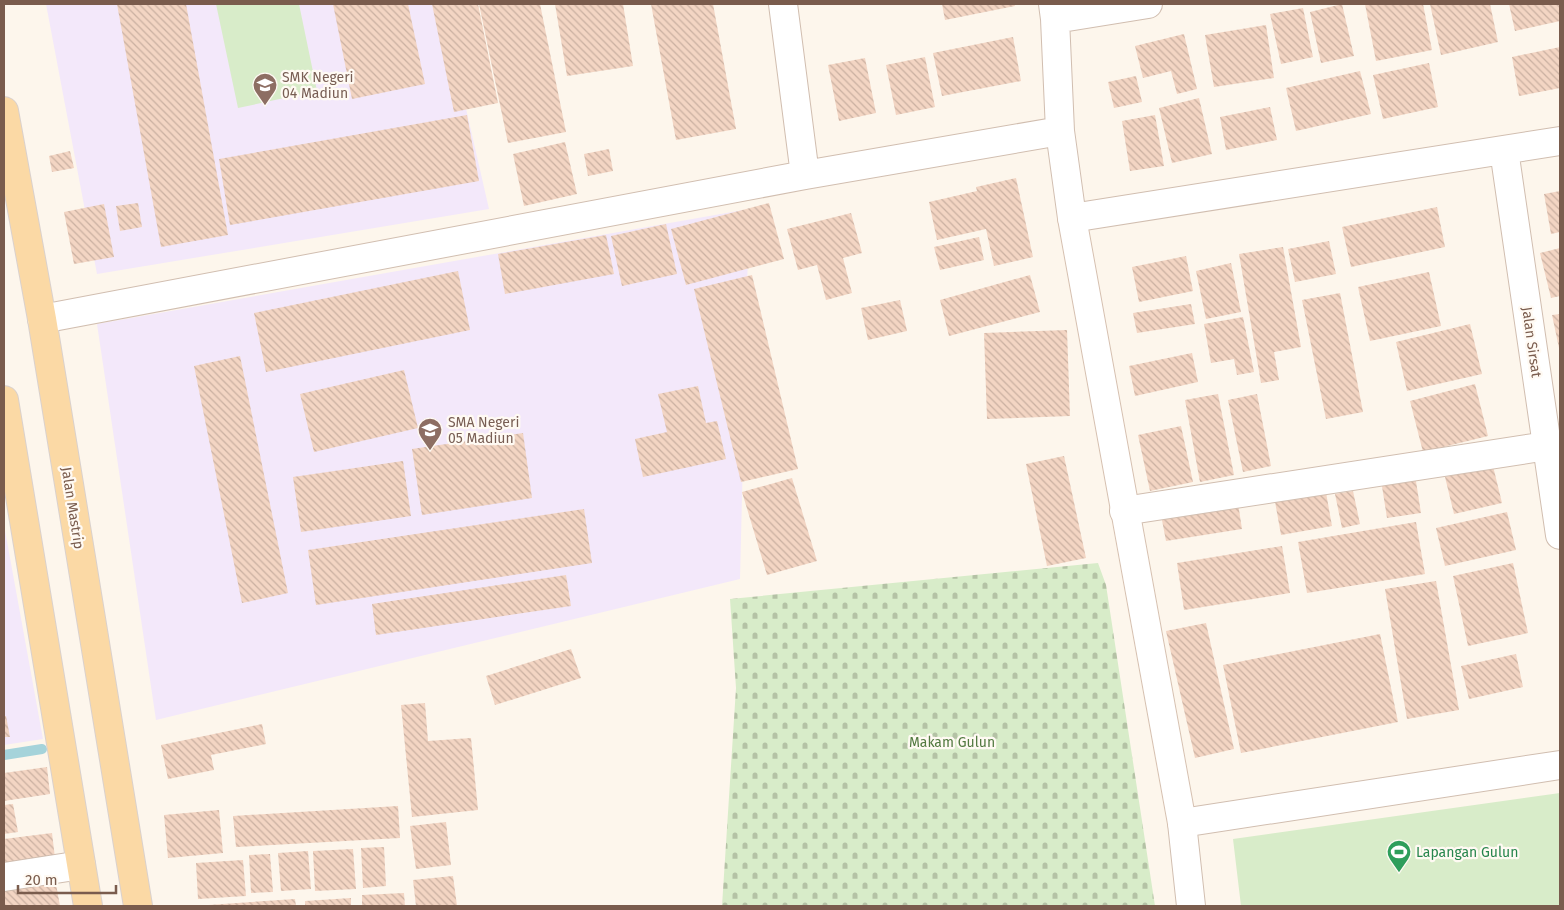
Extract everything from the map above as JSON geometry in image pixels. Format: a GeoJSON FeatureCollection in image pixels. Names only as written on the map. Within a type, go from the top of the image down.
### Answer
{"type":"FeatureCollection","features":[{"type":"Feature","properties":{"kind":"main road","name":"Jalan Mastrip"},"geometry":{"type":"LineString","coordinates":[[4,111],[42,320],[138,906]]}},
{"type":"Feature","properties":{"kind":"main road"},"geometry":{"type":"LineString","coordinates":[[4,400],[88,906]]}},
{"type":"Feature","properties":{"kind":"street"},"geometry":{"type":"LineString","coordinates":[[784,4],[805,175]]}},
{"type":"Feature","properties":{"kind":"street"},"geometry":{"type":"LineString","coordinates":[[1148,4],[1054,12],[1060,131],[1072,218],[1182,823],[1191,906]]}},
{"type":"Feature","properties":{"kind":"street"},"geometry":{"type":"LineString","coordinates":[[42,320],[805,175],[1060,131]]}},
{"type":"Feature","properties":{"kind":"street"},"geometry":{"type":"LineString","coordinates":[[1072,218],[1560,141]]}},
{"type":"Feature","properties":{"kind":"street","name":"Jalan Sirsat"},"geometry":{"type":"LineString","coordinates":[[1504,150],[1560,535]]}},
{"type":"Feature","properties":{"kind":"street"},"geometry":{"type":"LineString","coordinates":[[1124,511],[1547,446]]}},
{"type":"Feature","properties":{"kind":"street"},"geometry":{"type":"LineString","coordinates":[[1182,823],[1560,766]]}},
{"type":"Feature","properties":{"kind":"street"},"geometry":{"type":"LineString","coordinates":[[4,877],[81,866]]}},
{"type":"Feature","properties":{"kind":"shaded area","name":"SMK Negeri 04 Madiun"},"geometry":{"type":"Polygon","coordinates":[[[46,4],[442,4],[489,209],[97,274],[46,4]]]}},
{"type":"Feature","properties":{"kind":"shaded area","name":"SMA Negeri 05 Madiun"},"geometry":{"type":"Polygon","coordinates":[[[749,209],[740,579],[156,720],[97,324],[749,209]]]}},
{"type":"Feature","properties":{"kind":"shaded area"},"geometry":{"type":"Polygon","coordinates":[[[4,525],[43,739],[4,745],[4,525]]]}},
{"type":"Feature","properties":{"kind":"green space"},"geometry":{"type":"Polygon","coordinates":[[[216,4],[299,4],[317,91],[238,108],[216,4]]]}},
{"type":"Feature","properties":{"kind":"green space","name":"Makam Gulun"},"geometry":{"type":"Polygon","coordinates":[[[1098,563],[1106,585],[1155,906],[722,906],[736,688],[730,599],[1098,563]]]}},
{"type":"Feature","properties":{"kind":"green space","name":"Lapangan Gulun"},"geometry":{"type":"Polygon","coordinates":[[[1560,793],[1560,906],[1241,906],[1233,839],[1560,793]]]}},
{"type":"Feature","properties":{"kind":"building"},"geometry":{"type":"Polygon","coordinates":[[[117,4],[186,4],[228,235],[161,247],[117,4]]]}},
{"type":"Feature","properties":{"kind":"building"},"geometry":{"type":"Polygon","coordinates":[[[333,4],[408,4],[425,84],[352,99],[333,4]]]}},
{"type":"Feature","properties":{"kind":"building"},"geometry":{"type":"Polygon","coordinates":[[[432,4],[478,4],[498,103],[454,112],[432,4]]]}},
{"type":"Feature","properties":{"kind":"building"},"geometry":{"type":"Polygon","coordinates":[[[479,4],[540,4],[566,132],[508,143],[479,4]]]}},
{"type":"Feature","properties":{"kind":"building"},"geometry":{"type":"Polygon","coordinates":[[[555,4],[623,4],[633,66],[567,76],[555,4]]]}},
{"type":"Feature","properties":{"kind":"building"},"geometry":{"type":"Polygon","coordinates":[[[651,4],[713,4],[736,129],[676,140],[651,4]]]}},
{"type":"Feature","properties":{"kind":"building"},"geometry":{"type":"Polygon","coordinates":[[[942,4],[1014,4],[1015,6],[945,20],[942,4]]]}},
{"type":"Feature","properties":{"kind":"building"},"geometry":{"type":"Polygon","coordinates":[[[1342,4],[1354,56],[1321,63],[1310,12],[1342,4]]]}},
{"type":"Feature","properties":{"kind":"building"},"geometry":{"type":"Polygon","coordinates":[[[1365,4],[1423,4],[1432,50],[1376,61],[1365,4]]]}},
{"type":"Feature","properties":{"kind":"building"},"geometry":{"type":"Polygon","coordinates":[[[1430,4],[1490,4],[1498,42],[1441,55],[1430,4]]]}},
{"type":"Feature","properties":{"kind":"building"},"geometry":{"type":"Polygon","coordinates":[[[1509,4],[1560,4],[1560,21],[1515,31],[1509,4]]]}},
{"type":"Feature","properties":{"kind":"building"},"geometry":{"type":"Polygon","coordinates":[[[1303,8],[1313,57],[1281,64],[1270,14],[1303,8]]]}},
{"type":"Feature","properties":{"kind":"building"},"geometry":{"type":"Polygon","coordinates":[[[1266,25],[1274,78],[1214,87],[1205,35],[1266,25]]]}},
{"type":"Feature","properties":{"kind":"building"},"geometry":{"type":"Polygon","coordinates":[[[1184,34],[1197,89],[1177,94],[1171,71],[1143,78],[1135,46],[1184,34]]]}},
{"type":"Feature","properties":{"kind":"building"},"geometry":{"type":"Polygon","coordinates":[[[1013,37],[1021,81],[942,96],[933,53],[1013,37]]]}},
{"type":"Feature","properties":{"kind":"building"},"geometry":{"type":"Polygon","coordinates":[[[1560,47],[1560,88],[1519,96],[1512,57],[1560,47]]]}},
{"type":"Feature","properties":{"kind":"building"},"geometry":{"type":"Polygon","coordinates":[[[925,57],[935,107],[896,115],[886,65],[925,57]]]}},
{"type":"Feature","properties":{"kind":"building"},"geometry":{"type":"Polygon","coordinates":[[[865,58],[876,113],[839,121],[828,65],[865,58]]]}},
{"type":"Feature","properties":{"kind":"building"},"geometry":{"type":"Polygon","coordinates":[[[1429,63],[1438,107],[1383,119],[1373,75],[1429,63]]]}},
{"type":"Feature","properties":{"kind":"building"},"geometry":{"type":"Polygon","coordinates":[[[1360,71],[1371,114],[1296,131],[1286,88],[1360,71]]]}},
{"type":"Feature","properties":{"kind":"building"},"geometry":{"type":"Polygon","coordinates":[[[1136,76],[1142,102],[1114,108],[1108,82],[1136,76]]]}},
{"type":"Feature","properties":{"kind":"building"},"geometry":{"type":"Polygon","coordinates":[[[1199,98],[1212,154],[1172,163],[1159,108],[1199,98]]]}},
{"type":"Feature","properties":{"kind":"building"},"geometry":{"type":"Polygon","coordinates":[[[1270,107],[1277,140],[1226,150],[1220,117],[1270,107]]]}},
{"type":"Feature","properties":{"kind":"building"},"geometry":{"type":"Polygon","coordinates":[[[467,115],[479,181],[230,225],[219,159],[467,115]]]}},
{"type":"Feature","properties":{"kind":"building"},"geometry":{"type":"Polygon","coordinates":[[[1155,115],[1164,166],[1130,171],[1122,121],[1155,115]]]}},
{"type":"Feature","properties":{"kind":"building"},"geometry":{"type":"Polygon","coordinates":[[[565,142],[577,194],[524,206],[513,154],[565,142]]]}},
{"type":"Feature","properties":{"kind":"building"},"geometry":{"type":"Polygon","coordinates":[[[609,149],[613,171],[588,176],[584,154],[609,149]]]}},
{"type":"Feature","properties":{"kind":"building"},"geometry":{"type":"Polygon","coordinates":[[[70,151],[74,168],[52,172],[49,156],[70,151]]]}},
{"type":"Feature","properties":{"kind":"building"},"geometry":{"type":"Polygon","coordinates":[[[1016,178],[1033,257],[994,266],[986,229],[937,240],[929,202],[977,191],[976,187],[1016,178]]]}},
{"type":"Feature","properties":{"kind":"building"},"geometry":{"type":"Polygon","coordinates":[[[1560,191],[1560,232],[1551,234],[1544,194],[1560,191]]]}},
{"type":"Feature","properties":{"kind":"building"},"geometry":{"type":"Polygon","coordinates":[[[138,203],[142,227],[120,231],[116,206],[138,203]]]}},
{"type":"Feature","properties":{"kind":"building"},"geometry":{"type":"Polygon","coordinates":[[[769,203],[784,259],[686,285],[671,229],[769,203]]]}},
{"type":"Feature","properties":{"kind":"building"},"geometry":{"type":"Polygon","coordinates":[[[104,204],[114,257],[74,264],[64,212],[104,204]]]}},
{"type":"Feature","properties":{"kind":"building"},"geometry":{"type":"Polygon","coordinates":[[[1437,207],[1445,247],[1351,267],[1342,227],[1437,207]]]}},
{"type":"Feature","properties":{"kind":"building"},"geometry":{"type":"Polygon","coordinates":[[[851,213],[862,253],[843,258],[852,293],[826,300],[817,265],[798,270],[787,229],[851,213]]]}},
{"type":"Feature","properties":{"kind":"building"},"geometry":{"type":"Polygon","coordinates":[[[666,224],[677,274],[622,286],[611,236],[666,224]]]}},
{"type":"Feature","properties":{"kind":"building"},"geometry":{"type":"Polygon","coordinates":[[[606,235],[614,274],[505,294],[498,254],[606,235]]]}},
{"type":"Feature","properties":{"kind":"building"},"geometry":{"type":"Polygon","coordinates":[[[979,237],[984,260],[940,270],[934,247],[979,237]]]}},
{"type":"Feature","properties":{"kind":"building"},"geometry":{"type":"Polygon","coordinates":[[[1329,241],[1336,274],[1295,282],[1288,249],[1329,241]]]}},
{"type":"Feature","properties":{"kind":"building"},"geometry":{"type":"Polygon","coordinates":[[[1283,247],[1301,347],[1274,352],[1279,380],[1261,383],[1239,254],[1283,247]]]}},
{"type":"Feature","properties":{"kind":"building"},"geometry":{"type":"Polygon","coordinates":[[[1560,248],[1560,296],[1551,298],[1540,253],[1560,248]]]}},
{"type":"Feature","properties":{"kind":"building"},"geometry":{"type":"Polygon","coordinates":[[[1186,256],[1193,291],[1139,302],[1132,267],[1186,256]]]}},
{"type":"Feature","properties":{"kind":"building"},"geometry":{"type":"Polygon","coordinates":[[[1231,263],[1241,312],[1206,319],[1196,271],[1231,263]]]}},
{"type":"Feature","properties":{"kind":"building"},"geometry":{"type":"Polygon","coordinates":[[[458,271],[470,330],[266,372],[254,313],[458,271]]]}},
{"type":"Feature","properties":{"kind":"building"},"geometry":{"type":"Polygon","coordinates":[[[1429,272],[1441,326],[1370,341],[1358,287],[1429,272]]]}},
{"type":"Feature","properties":{"kind":"building"},"geometry":{"type":"Polygon","coordinates":[[[752,275],[798,469],[741,482],[694,289],[752,275]]]}},
{"type":"Feature","properties":{"kind":"building"},"geometry":{"type":"Polygon","coordinates":[[[1030,275],[1040,312],[949,336],[940,300],[1030,275]]]}},
{"type":"Feature","properties":{"kind":"building"},"geometry":{"type":"Polygon","coordinates":[[[1340,293],[1363,412],[1326,419],[1302,300],[1340,293]]]}},
{"type":"Feature","properties":{"kind":"building"},"geometry":{"type":"Polygon","coordinates":[[[900,300],[907,331],[868,340],[861,308],[900,300]]]}},
{"type":"Feature","properties":{"kind":"building"},"geometry":{"type":"Polygon","coordinates":[[[1191,304],[1195,324],[1137,333],[1133,313],[1191,304]]]}},
{"type":"Feature","properties":{"kind":"building"},"geometry":{"type":"Polygon","coordinates":[[[1560,314],[1560,348],[1559,348],[1552,315],[1560,314]]]}},
{"type":"Feature","properties":{"kind":"building"},"geometry":{"type":"Polygon","coordinates":[[[1243,317],[1254,372],[1237,375],[1234,359],[1211,363],[1204,324],[1243,317]]]}},
{"type":"Feature","properties":{"kind":"building"},"geometry":{"type":"Polygon","coordinates":[[[1470,324],[1482,374],[1407,391],[1396,342],[1470,324]]]}},
{"type":"Feature","properties":{"kind":"building"},"geometry":{"type":"Polygon","coordinates":[[[1067,330],[1070,416],[987,419],[984,333],[1067,330]]]}},
{"type":"Feature","properties":{"kind":"building"},"geometry":{"type":"Polygon","coordinates":[[[1192,353],[1198,382],[1135,396],[1129,366],[1192,353]]]}},
{"type":"Feature","properties":{"kind":"building"},"geometry":{"type":"Polygon","coordinates":[[[240,356],[288,593],[242,603],[194,366],[240,356]]]}},
{"type":"Feature","properties":{"kind":"building"},"geometry":{"type":"Polygon","coordinates":[[[404,370],[418,428],[314,452],[300,394],[404,370]]]}},
{"type":"Feature","properties":{"kind":"building"},"geometry":{"type":"Polygon","coordinates":[[[1475,384],[1488,436],[1423,452],[1410,401],[1475,384]]]}},
{"type":"Feature","properties":{"kind":"building"},"geometry":{"type":"Polygon","coordinates":[[[698,386],[706,423],[717,421],[726,459],[643,477],[635,439],[667,432],[658,394],[698,386]]]}},
{"type":"Feature","properties":{"kind":"building"},"geometry":{"type":"Polygon","coordinates":[[[1218,394],[1234,475],[1200,482],[1185,400],[1218,394]]]}},
{"type":"Feature","properties":{"kind":"building"},"geometry":{"type":"Polygon","coordinates":[[[1257,394],[1271,466],[1243,472],[1228,400],[1257,394]]]}},
{"type":"Feature","properties":{"kind":"building"},"geometry":{"type":"Polygon","coordinates":[[[1181,426],[1193,482],[1150,491],[1138,435],[1181,426]]]}},
{"type":"Feature","properties":{"kind":"building"},"geometry":{"type":"Polygon","coordinates":[[[523,433],[532,498],[422,515],[412,449],[523,433]]]}},
{"type":"Feature","properties":{"kind":"building"},"geometry":{"type":"Polygon","coordinates":[[[1064,456],[1086,558],[1047,566],[1026,464],[1064,456]]]}},
{"type":"Feature","properties":{"kind":"building"},"geometry":{"type":"Polygon","coordinates":[[[403,461],[411,516],[301,532],[293,477],[403,461]]]}},
{"type":"Feature","properties":{"kind":"building"},"geometry":{"type":"Polygon","coordinates":[[[1493,466],[1502,503],[1454,514],[1445,477],[1493,466]]]}},
{"type":"Feature","properties":{"kind":"building"},"geometry":{"type":"Polygon","coordinates":[[[1415,475],[1421,513],[1387,518],[1381,480],[1415,475]]]}},
{"type":"Feature","properties":{"kind":"building"},"geometry":{"type":"Polygon","coordinates":[[[792,478],[817,561],[767,575],[742,492],[792,478]]]}},
{"type":"Feature","properties":{"kind":"building"},"geometry":{"type":"Polygon","coordinates":[[[1325,487],[1332,526],[1281,535],[1274,496],[1325,487]]]}},
{"type":"Feature","properties":{"kind":"building"},"geometry":{"type":"Polygon","coordinates":[[[1353,491],[1360,524],[1342,528],[1335,494],[1353,491]]]}},
{"type":"Feature","properties":{"kind":"building"},"geometry":{"type":"Polygon","coordinates":[[[1238,503],[1242,529],[1166,541],[1161,515],[1238,503]]]}},
{"type":"Feature","properties":{"kind":"building"},"geometry":{"type":"Polygon","coordinates":[[[584,509],[592,563],[316,605],[308,550],[584,509]]]}},
{"type":"Feature","properties":{"kind":"building"},"geometry":{"type":"Polygon","coordinates":[[[1507,512],[1516,550],[1445,566],[1436,528],[1507,512]]]}},
{"type":"Feature","properties":{"kind":"building"},"geometry":{"type":"Polygon","coordinates":[[[1416,522],[1425,574],[1307,593],[1298,542],[1416,522]]]}},
{"type":"Feature","properties":{"kind":"building"},"geometry":{"type":"Polygon","coordinates":[[[1282,546],[1290,593],[1184,610],[1177,563],[1282,546]]]}},
{"type":"Feature","properties":{"kind":"building"},"geometry":{"type":"Polygon","coordinates":[[[1513,563],[1528,633],[1468,646],[1453,576],[1513,563]]]}},
{"type":"Feature","properties":{"kind":"building"},"geometry":{"type":"Polygon","coordinates":[[[566,575],[571,606],[376,635],[372,604],[566,575]]]}},
{"type":"Feature","properties":{"kind":"building"},"geometry":{"type":"Polygon","coordinates":[[[1436,581],[1459,710],[1407,719],[1385,589],[1436,581]]]}},
{"type":"Feature","properties":{"kind":"building"},"geometry":{"type":"Polygon","coordinates":[[[1206,623],[1234,749],[1195,758],[1166,631],[1206,623]]]}},
{"type":"Feature","properties":{"kind":"building"},"geometry":{"type":"Polygon","coordinates":[[[1380,634],[1398,722],[1241,753],[1223,665],[1380,634]]]}},
{"type":"Feature","properties":{"kind":"building"},"geometry":{"type":"Polygon","coordinates":[[[571,649],[581,678],[495,705],[486,676],[571,649]]]}},
{"type":"Feature","properties":{"kind":"building"},"geometry":{"type":"Polygon","coordinates":[[[1516,654],[1523,687],[1469,699],[1461,666],[1516,654]]]}},
{"type":"Feature","properties":{"kind":"building"},"geometry":{"type":"Polygon","coordinates":[[[425,703],[428,741],[471,738],[478,810],[412,817],[401,705],[425,703]]]}},
{"type":"Feature","properties":{"kind":"building"},"geometry":{"type":"Polygon","coordinates":[[[4,716],[6,716],[10,737],[4,737],[4,716]]]}},
{"type":"Feature","properties":{"kind":"building"},"geometry":{"type":"Polygon","coordinates":[[[262,724],[266,744],[211,755],[214,770],[168,779],[161,745],[262,724]]]}},
{"type":"Feature","properties":{"kind":"building"},"geometry":{"type":"Polygon","coordinates":[[[47,767],[50,794],[4,801],[4,773],[47,767]]]}},
{"type":"Feature","properties":{"kind":"building"},"geometry":{"type":"Polygon","coordinates":[[[13,804],[18,832],[4,834],[4,805],[13,804]]]}},
{"type":"Feature","properties":{"kind":"building"},"geometry":{"type":"Polygon","coordinates":[[[398,806],[400,838],[236,847],[233,816],[398,806]]]}},
{"type":"Feature","properties":{"kind":"building"},"geometry":{"type":"Polygon","coordinates":[[[219,810],[223,853],[168,858],[164,815],[219,810]]]}},
{"type":"Feature","properties":{"kind":"building"},"geometry":{"type":"Polygon","coordinates":[[[446,822],[451,865],[416,869],[410,826],[446,822]]]}},
{"type":"Feature","properties":{"kind":"building"},"geometry":{"type":"Polygon","coordinates":[[[52,833],[55,858],[4,864],[4,839],[52,833]]]}},
{"type":"Feature","properties":{"kind":"building"},"geometry":{"type":"Polygon","coordinates":[[[384,847],[386,886],[363,888],[361,848],[384,847]]]}},
{"type":"Feature","properties":{"kind":"building"},"geometry":{"type":"Polygon","coordinates":[[[353,849],[356,889],[315,891],[313,851],[353,849]]]}},
{"type":"Feature","properties":{"kind":"building"},"geometry":{"type":"Polygon","coordinates":[[[308,851],[311,889],[281,891],[278,853],[308,851]]]}},
{"type":"Feature","properties":{"kind":"building"},"geometry":{"type":"Polygon","coordinates":[[[270,854],[273,892],[251,893],[249,855],[270,854]]]}},
{"type":"Feature","properties":{"kind":"building"},"geometry":{"type":"Polygon","coordinates":[[[243,860],[246,896],[198,899],[196,863],[243,860]]]}},
{"type":"Feature","properties":{"kind":"building"},"geometry":{"type":"Polygon","coordinates":[[[54,873],[60,906],[4,906],[4,882],[54,873]]]}},
{"type":"Feature","properties":{"kind":"building"},"geometry":{"type":"Polygon","coordinates":[[[453,876],[457,906],[416,906],[413,880],[453,876]]]}},
{"type":"Feature","properties":{"kind":"building"},"geometry":{"type":"Polygon","coordinates":[[[404,893],[405,906],[362,906],[362,895],[404,893]]]}},
{"type":"Feature","properties":{"kind":"building"},"geometry":{"type":"Polygon","coordinates":[[[351,898],[351,906],[305,906],[305,901],[351,898]]]}},
{"type":"Feature","properties":{"kind":"building"},"geometry":{"type":"Polygon","coordinates":[[[295,899],[296,906],[208,906],[208,905],[295,899]]]}},
{"type":"Feature","properties":{"kind":"waterway"},"geometry":{"type":"LineString","coordinates":[[4,755],[42,749]]}},
{"type":"Feature","properties":{"kind":"place","name":"SMK Negeri 04 Madiun"},"geometry":{"type":"Point","coordinates":[265,106]}},
{"type":"Feature","properties":{"kind":"place","name":"SMA Negeri 05 Madiun"},"geometry":{"type":"Point","coordinates":[430,451]}},
{"type":"Feature","properties":{"kind":"place","name":"Lapangan Gulun"},"geometry":{"type":"Point","coordinates":[1399,873]}}]}
